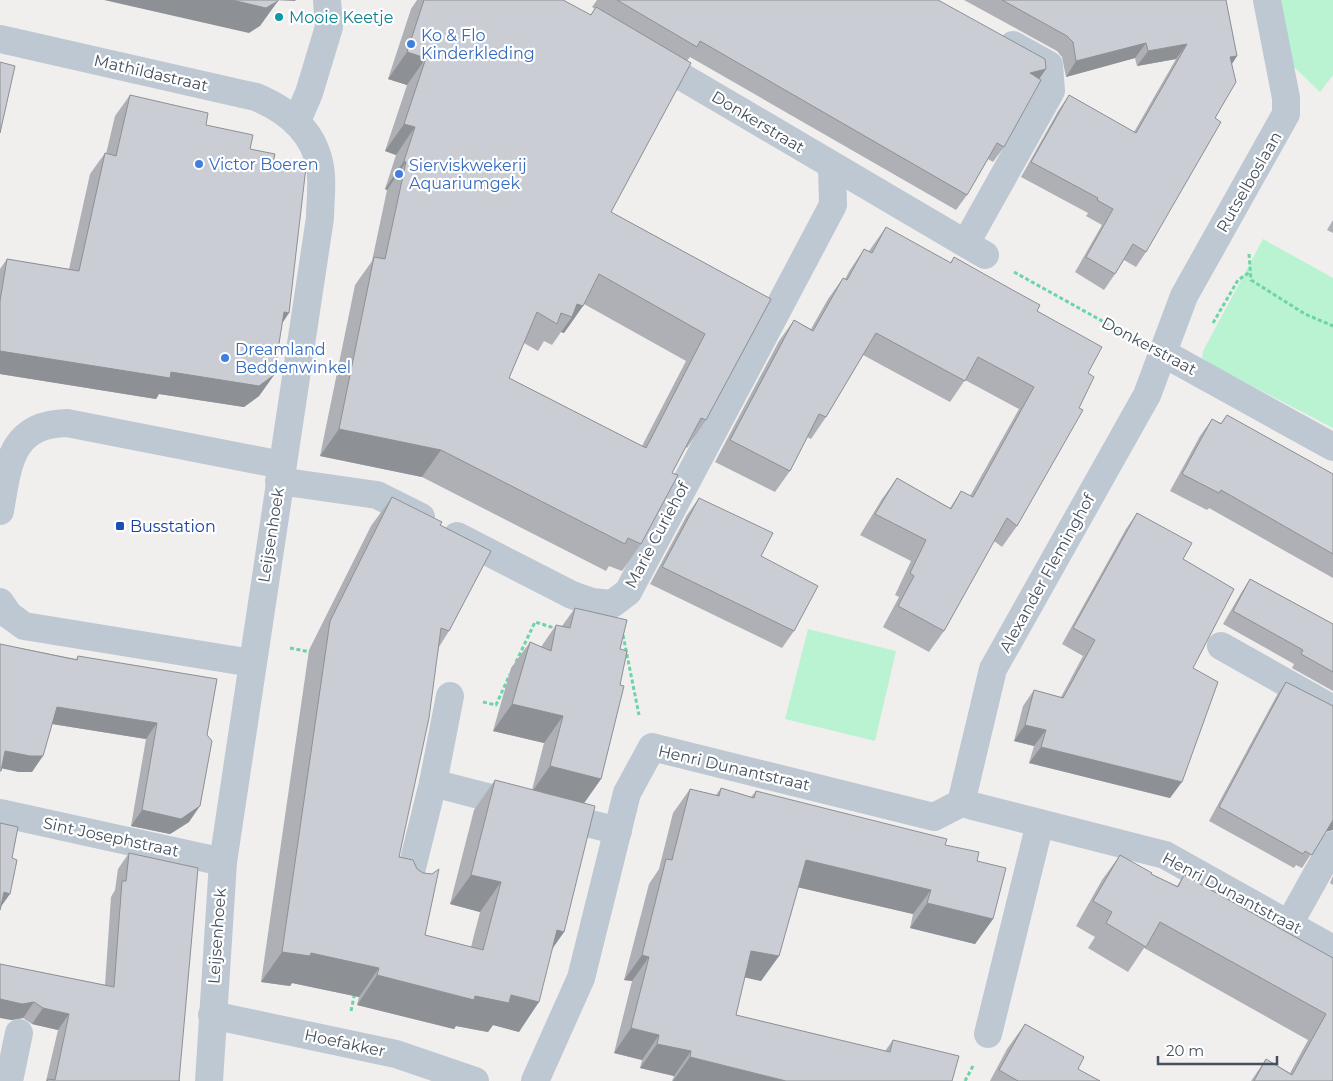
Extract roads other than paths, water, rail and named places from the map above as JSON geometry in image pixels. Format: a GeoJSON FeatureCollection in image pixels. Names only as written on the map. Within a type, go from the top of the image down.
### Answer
{"type":"FeatureCollection","features":[{"type":"Feature","properties":{"kind":"street"},"geometry":{"type":"LineString","coordinates":[[297,121],[309,93],[329,27],[328,0]]}},
{"type":"Feature","properties":{"kind":"street","name":"Rutselboslaan"},"geometry":{"type":"LineString","coordinates":[[1162,353],[1184,296],[1286,114],[1286,98],[1267,0]]}},
{"type":"Feature","properties":{"kind":"street","name":"Donkerstraat"},"geometry":{"type":"LineString","coordinates":[[631,47],[976,249],[1051,91],[1049,65],[990,33]]}},
{"type":"Feature","properties":{"kind":"street","name":"Mathildastraat"},"geometry":{"type":"LineString","coordinates":[[0,39],[256,96],[279,107],[297,121]]}},
{"type":"Feature","properties":{"kind":"street","name":"Leijsenhoek"},"geometry":{"type":"LineString","coordinates":[[209,1081],[223,862],[253,652],[320,218],[320,167],[311,143],[297,121]]}},
{"type":"Feature","properties":{"kind":"street","name":"Marie Curiehof"},"geometry":{"type":"LineString","coordinates":[[281,473],[376,494],[572,595],[592,602],[612,604],[628,592],[833,205],[832,166]]}},
{"type":"Feature","properties":{"kind":"street","name":"Donkerstraat"},"geometry":{"type":"LineString","coordinates":[[1162,353],[1189,366],[1333,447]]}},
{"type":"Feature","properties":{"kind":"street","name":"Alexander Fleminghof"},"geometry":{"type":"LineString","coordinates":[[961,803],[993,669],[1147,395],[1162,353]]}},
{"type":"Feature","properties":{"kind":"street"},"geometry":{"type":"LineString","coordinates":[[0,511],[8,464],[14,449],[24,437],[36,428],[52,423],[76,425],[281,473]]}},
{"type":"Feature","properties":{"kind":"street"},"geometry":{"type":"LineString","coordinates":[[0,602],[10,615],[24,626],[253,652]]}},
{"type":"Feature","properties":{"kind":"street"},"geometry":{"type":"LineString","coordinates":[[1221,646],[1333,709]]}},
{"type":"Feature","properties":{"kind":"street"},"geometry":{"type":"LineString","coordinates":[[407,888],[433,783],[450,696]]}},
{"type":"Feature","properties":{"kind":"street","name":"Henri Dunantstraat"},"geometry":{"type":"LineString","coordinates":[[536,1081],[581,978],[627,793],[652,748],[934,816],[961,803],[1165,855],[1333,949]]}},
{"type":"Feature","properties":{"kind":"street"},"geometry":{"type":"LineString","coordinates":[[433,783],[618,831]]}},
{"type":"Feature","properties":{"kind":"street","name":"Sint Josephstraat"},"geometry":{"type":"LineString","coordinates":[[0,813],[223,862]]}},
{"type":"Feature","properties":{"kind":"street"},"geometry":{"type":"LineString","coordinates":[[988,1034],[1040,823]]}},
{"type":"Feature","properties":{"kind":"street"},"geometry":{"type":"LineString","coordinates":[[1289,924],[1333,845]]}},
{"type":"Feature","properties":{"kind":"street","name":"Hoefakker"},"geometry":{"type":"LineString","coordinates":[[212,1015],[396,1054],[475,1081]]}},
{"type":"Feature","properties":{"kind":"street"},"geometry":{"type":"LineString","coordinates":[[9,1081],[19,1033]]}},
{"type":"Feature","properties":{"kind":"place","name":"Mooie Keetje"},"geometry":{"type":"Point","coordinates":[279,17]}},
{"type":"Feature","properties":{"kind":"place","name":"Ko & Flo Kinderkleding"},"geometry":{"type":"Point","coordinates":[411,44]}},
{"type":"Feature","properties":{"kind":"place","name":"Victor Boeren"},"geometry":{"type":"Point","coordinates":[199,164]}},
{"type":"Feature","properties":{"kind":"place","name":"Sierviskwekerij Aquariumgek"},"geometry":{"type":"Point","coordinates":[399,174]}},
{"type":"Feature","properties":{"kind":"place","name":"Dreamland Beddenwinkel"},"geometry":{"type":"Point","coordinates":[225,358]}},
{"type":"Feature","properties":{"kind":"place","name":"Busstation"},"geometry":{"type":"Point","coordinates":[120,526]}}]}
